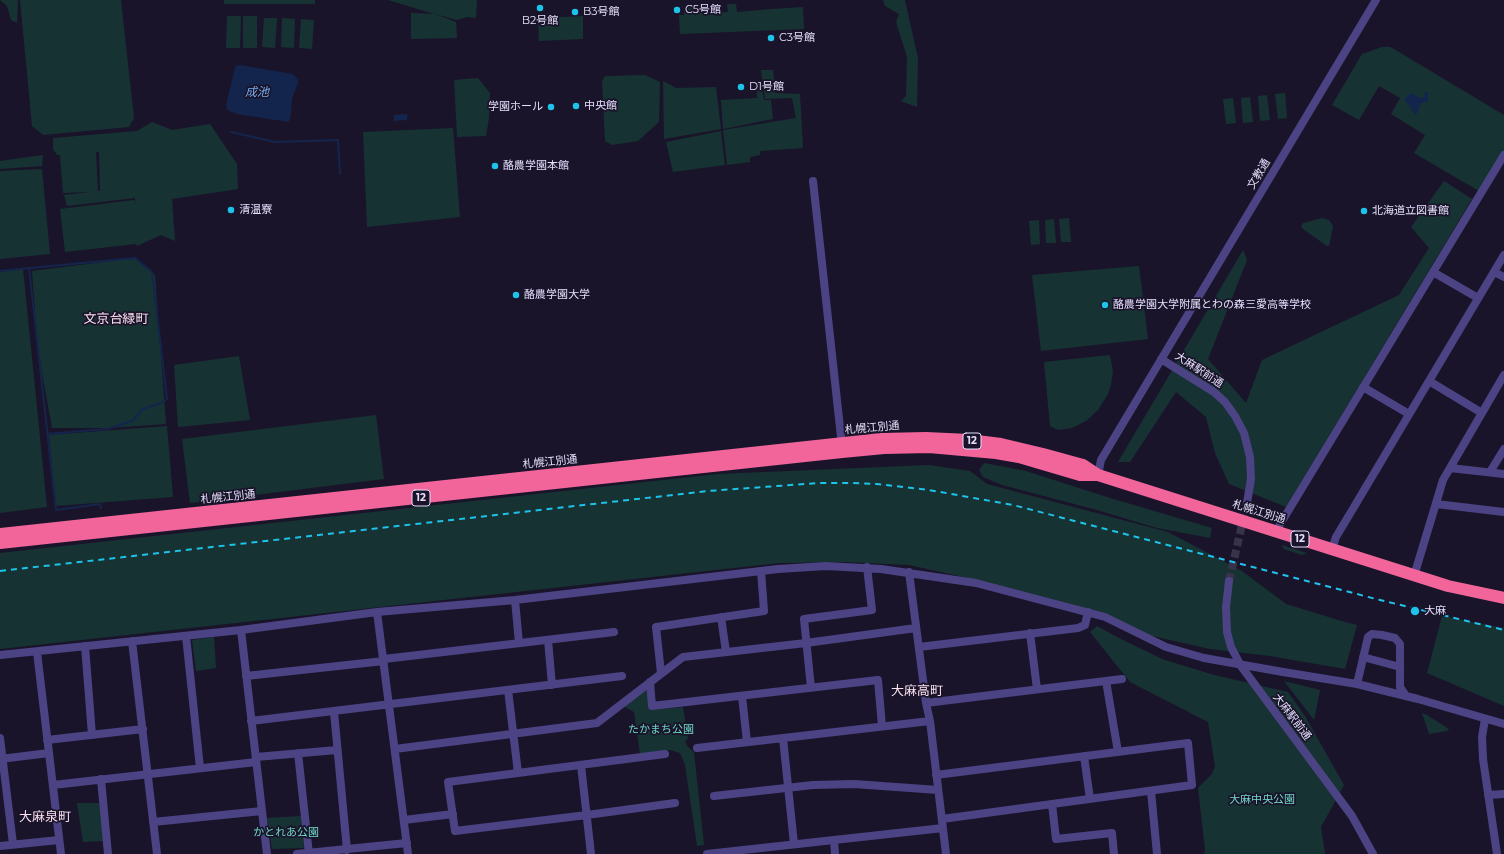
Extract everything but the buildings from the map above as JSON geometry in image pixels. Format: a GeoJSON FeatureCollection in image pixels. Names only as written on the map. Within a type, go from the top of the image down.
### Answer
{"type":"FeatureCollection","features":[{"type":"Feature","properties":{"kind":"highway","name":"札幌江別通"},"geometry":{"type":"LineString","coordinates":[[0,534],[842,448],[911,447],[964,449],[996,453],[1019,458],[1080,475],[1098,475],[1414,576],[1448,586],[1504,598]]}},
{"type":"Feature","properties":{"kind":"highway","name":"札幌江別通"},"geometry":{"type":"LineString","coordinates":[[0,543],[842,448]]}},
{"type":"Feature","properties":{"kind":"street","name":"文教通"},"geometry":{"type":"LineString","coordinates":[[1162,359],[1376,0]]}},
{"type":"Feature","properties":{"kind":"street"},"geometry":{"type":"LineString","coordinates":[[1276,531],[1504,156]]}},
{"type":"Feature","properties":{"kind":"street"},"geometry":{"type":"LineString","coordinates":[[813,181],[842,448]]}},
{"type":"Feature","properties":{"kind":"street"},"geometry":{"type":"LineString","coordinates":[[1332,549],[1336,537],[1504,255]]}},
{"type":"Feature","properties":{"kind":"street"},"geometry":{"type":"LineString","coordinates":[[1433,272],[1478,298]]}},
{"type":"Feature","properties":{"kind":"street"},"geometry":{"type":"LineString","coordinates":[[1494,272],[1504,277]]}},
{"type":"Feature","properties":{"kind":"street","name":"大麻駅前通"},"geometry":{"type":"LineString","coordinates":[[1098,475],[1101,460],[1162,359],[1214,392],[1228,406],[1235,416],[1246,439],[1250,462],[1251,482],[1247,503]]}},
{"type":"Feature","properties":{"kind":"street"},"geometry":{"type":"LineString","coordinates":[[1414,576],[1443,480],[1504,375]]}},
{"type":"Feature","properties":{"kind":"street"},"geometry":{"type":"LineString","coordinates":[[1428,381],[1482,413]]}},
{"type":"Feature","properties":{"kind":"street"},"geometry":{"type":"LineString","coordinates":[[1363,387],[1409,414]]}},
{"type":"Feature","properties":{"kind":"street"},"geometry":{"type":"LineString","coordinates":[[1490,472],[1504,449]]}},
{"type":"Feature","properties":{"kind":"street"},"geometry":{"type":"LineString","coordinates":[[1450,468],[1504,474]]}},
{"type":"Feature","properties":{"kind":"street"},"geometry":{"type":"LineString","coordinates":[[1436,504],[1504,512]]}},
{"type":"Feature","properties":{"kind":"street"},"geometry":{"type":"LineString","coordinates":[[0,656],[241,630],[377,612],[515,600],[761,571],[826,566],[867,567],[976,583],[1105,617],[1166,647],[1204,658],[1356,684],[1406,696],[1504,724]]}},
{"type":"Feature","properties":{"kind":"street"},"geometry":{"type":"LineString","coordinates":[[811,688],[804,619],[872,610],[867,567]]}},
{"type":"Feature","properties":{"kind":"street"},"geometry":{"type":"LineString","coordinates":[[661,673],[656,627],[764,611],[761,571]]}},
{"type":"Feature","properties":{"kind":"street"},"geometry":{"type":"LineString","coordinates":[[909,572],[926,703],[930,721],[946,854]]}},
{"type":"Feature","properties":{"kind":"street","name":"大麻駅前通"},"geometry":{"type":"LineString","coordinates":[[1229,581],[1226,607],[1227,632],[1231,647],[1241,666],[1352,816],[1373,854]]}},
{"type":"Feature","properties":{"kind":"street"},"geometry":{"type":"LineString","coordinates":[[515,600],[519,643]]}},
{"type":"Feature","properties":{"kind":"street"},"geometry":{"type":"LineString","coordinates":[[377,612],[408,854]]}},
{"type":"Feature","properties":{"kind":"street"},"geometry":{"type":"LineString","coordinates":[[919,647],[1083,626],[1088,612]]}},
{"type":"Feature","properties":{"kind":"street"},"geometry":{"type":"LineString","coordinates":[[721,617],[726,652]]}},
{"type":"Feature","properties":{"kind":"street"},"geometry":{"type":"LineString","coordinates":[[395,749],[597,723],[683,657],[806,643],[916,628]]}},
{"type":"Feature","properties":{"kind":"street"},"geometry":{"type":"LineString","coordinates":[[241,630],[267,854]]}},
{"type":"Feature","properties":{"kind":"street"},"geometry":{"type":"LineString","coordinates":[[246,676],[614,632]]}},
{"type":"Feature","properties":{"kind":"street"},"geometry":{"type":"LineString","coordinates":[[1030,633],[1037,689]]}},
{"type":"Feature","properties":{"kind":"street"},"geometry":{"type":"LineString","coordinates":[[1356,684],[1366,642],[1370,635],[1372,634],[1395,638],[1400,644],[1400,687],[1406,696]]}},
{"type":"Feature","properties":{"kind":"street"},"geometry":{"type":"LineString","coordinates":[[186,636],[200,768]]}},
{"type":"Feature","properties":{"kind":"street"},"geometry":{"type":"LineString","coordinates":[[548,640],[552,685]]}},
{"type":"Feature","properties":{"kind":"street"},"geometry":{"type":"LineString","coordinates":[[132,642],[157,854]]}},
{"type":"Feature","properties":{"kind":"street"},"geometry":{"type":"LineString","coordinates":[[85,646],[92,735]]}},
{"type":"Feature","properties":{"kind":"street"},"geometry":{"type":"LineString","coordinates":[[37,652],[61,854]]}},
{"type":"Feature","properties":{"kind":"street"},"geometry":{"type":"LineString","coordinates":[[1363,657],[1400,667]]}},
{"type":"Feature","properties":{"kind":"street"},"geometry":{"type":"LineString","coordinates":[[252,721],[622,676]]}},
{"type":"Feature","properties":{"kind":"street"},"geometry":{"type":"LineString","coordinates":[[926,703],[1122,679]]}},
{"type":"Feature","properties":{"kind":"street"},"geometry":{"type":"LineString","coordinates":[[650,682],[652,706],[878,680],[882,726]]}},
{"type":"Feature","properties":{"kind":"street"},"geometry":{"type":"LineString","coordinates":[[1106,681],[1118,752]]}},
{"type":"Feature","properties":{"kind":"street"},"geometry":{"type":"LineString","coordinates":[[508,690],[518,773]]}},
{"type":"Feature","properties":{"kind":"street"},"geometry":{"type":"LineString","coordinates":[[742,696],[747,742]]}},
{"type":"Feature","properties":{"kind":"street"},"geometry":{"type":"LineString","coordinates":[[334,712],[347,850]]}},
{"type":"Feature","properties":{"kind":"street"},"geometry":{"type":"LineString","coordinates":[[1485,719],[1482,748],[1497,854]]}},
{"type":"Feature","properties":{"kind":"street"},"geometry":{"type":"LineString","coordinates":[[697,748],[930,721]]}},
{"type":"Feature","properties":{"kind":"street"},"geometry":{"type":"LineString","coordinates":[[47,740],[143,729]]}},
{"type":"Feature","properties":{"kind":"street"},"geometry":{"type":"LineString","coordinates":[[0,738],[1,758],[13,844]]}},
{"type":"Feature","properties":{"kind":"street"},"geometry":{"type":"LineString","coordinates":[[783,738],[794,844]]}},
{"type":"Feature","properties":{"kind":"street"},"geometry":{"type":"LineString","coordinates":[[936,775],[1188,743],[1192,785],[942,819]]}},
{"type":"Feature","properties":{"kind":"street"},"geometry":{"type":"LineString","coordinates":[[52,785],[338,750]]}},
{"type":"Feature","properties":{"kind":"street"},"geometry":{"type":"LineString","coordinates":[[1,758],[49,753]]}},
{"type":"Feature","properties":{"kind":"street"},"geometry":{"type":"LineString","coordinates":[[298,754],[309,853]]}},
{"type":"Feature","properties":{"kind":"street"},"geometry":{"type":"LineString","coordinates":[[665,754],[448,782],[455,831],[587,816],[675,803]]}},
{"type":"Feature","properties":{"kind":"street"},"geometry":{"type":"LineString","coordinates":[[1084,756],[1090,799]]}},
{"type":"Feature","properties":{"kind":"street"},"geometry":{"type":"LineString","coordinates":[[581,765],[591,854]]}},
{"type":"Feature","properties":{"kind":"street"},"geometry":{"type":"LineString","coordinates":[[101,780],[108,854]]}},
{"type":"Feature","properties":{"kind":"street"},"geometry":{"type":"LineString","coordinates":[[714,796],[813,785],[854,784],[938,790]]}},
{"type":"Feature","properties":{"kind":"street"},"geometry":{"type":"LineString","coordinates":[[1151,791],[1157,854]]}},
{"type":"Feature","properties":{"kind":"street"},"geometry":{"type":"LineString","coordinates":[[1488,795],[1504,794]]}},
{"type":"Feature","properties":{"kind":"street"},"geometry":{"type":"LineString","coordinates":[[1052,804],[1056,839],[1112,833],[1114,854]]}},
{"type":"Feature","properties":{"kind":"street"},"geometry":{"type":"LineString","coordinates":[[153,822],[262,811]]}},
{"type":"Feature","properties":{"kind":"street"},"geometry":{"type":"LineString","coordinates":[[404,820],[453,814]]}},
{"type":"Feature","properties":{"kind":"street"},"geometry":{"type":"LineString","coordinates":[[707,854],[943,828]]}},
{"type":"Feature","properties":{"kind":"street"},"geometry":{"type":"LineString","coordinates":[[0,846],[59,840]]}},
{"type":"Feature","properties":{"kind":"street"},"geometry":{"type":"LineString","coordinates":[[834,840],[835,854]]}},
{"type":"Feature","properties":{"kind":"street"},"geometry":{"type":"LineString","coordinates":[[297,854],[407,843]]}},
{"type":"Feature","properties":{"kind":"green space"},"geometry":{"type":"Polygon","coordinates":[[[0,0],[18,0],[17,23],[11,20],[7,6],[0,0]]]}},
{"type":"Feature","properties":{"kind":"green space"},"geometry":{"type":"Polygon","coordinates":[[[20,0],[121,0],[134,118],[129,127],[43,135],[32,126],[20,0]]]}},
{"type":"Feature","properties":{"kind":"green space"},"geometry":{"type":"Polygon","coordinates":[[[224,0],[315,0],[315,4],[224,4],[224,0]]]}},
{"type":"Feature","properties":{"kind":"green space"},"geometry":{"type":"Polygon","coordinates":[[[388,0],[477,0],[476,18],[467,17],[457,20],[435,14],[456,22],[457,38],[411,39],[411,13],[434,14],[388,0]]]}},
{"type":"Feature","properties":{"kind":"green space"},"geometry":{"type":"Polygon","coordinates":[[[883,0],[905,0],[918,58],[917,107],[901,101],[906,96],[907,57],[896,22],[899,14],[885,6],[883,0]]]}},
{"type":"Feature","properties":{"kind":"green space"},"geometry":{"type":"Polygon","coordinates":[[[727,4],[736,4],[737,12],[803,7],[804,29],[680,34],[679,15],[684,15],[684,6],[704,5],[704,13],[728,12],[727,4]]]}},
{"type":"Feature","properties":{"kind":"green space"},"geometry":{"type":"Polygon","coordinates":[[[227,16],[241,16],[240,48],[226,48],[227,16]]]}},
{"type":"Feature","properties":{"kind":"green space"},"geometry":{"type":"Polygon","coordinates":[[[243,16],[257,16],[257,48],[243,48],[243,16]]]}},
{"type":"Feature","properties":{"kind":"green space"},"geometry":{"type":"Polygon","coordinates":[[[583,16],[583,39],[539,41],[538,18],[583,16]]]}},
{"type":"Feature","properties":{"kind":"green space"},"geometry":{"type":"Polygon","coordinates":[[[264,18],[277,18],[275,48],[262,47],[264,18]]]}},
{"type":"Feature","properties":{"kind":"green space"},"geometry":{"type":"Polygon","coordinates":[[[282,18],[295,19],[294,48],[281,47],[282,18]]]}},
{"type":"Feature","properties":{"kind":"green space"},"geometry":{"type":"Polygon","coordinates":[[[301,19],[314,20],[312,49],[299,48],[301,19]]]}},
{"type":"Feature","properties":{"kind":"green space"},"geometry":{"type":"Polygon","coordinates":[[[1382,47],[1390,47],[1394,49],[1504,115],[1504,151],[1479,191],[1414,153],[1425,135],[1391,114],[1400,98],[1379,86],[1359,120],[1332,105],[1362,54],[1382,47]]]}},
{"type":"Feature","properties":{"kind":"green space"},"geometry":{"type":"Polygon","coordinates":[[[761,70],[773,70],[775,93],[800,94],[803,148],[760,151],[760,155],[750,157],[750,162],[727,165],[723,130],[796,118],[792,98],[765,99],[761,70]]]}},
{"type":"Feature","properties":{"kind":"green space"},"geometry":{"type":"Polygon","coordinates":[[[645,75],[660,82],[659,122],[638,141],[612,145],[605,141],[602,81],[605,76],[645,75]]]}},
{"type":"Feature","properties":{"kind":"green space"},"geometry":{"type":"Polygon","coordinates":[[[478,78],[490,93],[489,118],[486,136],[457,137],[454,80],[478,78]]]}},
{"type":"Feature","properties":{"kind":"green space"},"geometry":{"type":"Polygon","coordinates":[[[663,81],[676,88],[716,87],[721,129],[664,139],[663,81]]]}},
{"type":"Feature","properties":{"kind":"green space"},"geometry":{"type":"Polygon","coordinates":[[[762,89],[764,100],[771,100],[773,119],[723,129],[721,100],[757,98],[757,90],[762,89]]]}},
{"type":"Feature","properties":{"kind":"green space"},"geometry":{"type":"Polygon","coordinates":[[[1285,93],[1287,118],[1278,119],[1275,94],[1285,93]]]}},
{"type":"Feature","properties":{"kind":"green space"},"geometry":{"type":"Polygon","coordinates":[[[1267,95],[1270,120],[1260,121],[1258,96],[1267,95]]]}},
{"type":"Feature","properties":{"kind":"green space"},"geometry":{"type":"Polygon","coordinates":[[[1250,97],[1253,122],[1243,123],[1241,98],[1250,97]]]}},
{"type":"Feature","properties":{"kind":"green space"},"geometry":{"type":"Polygon","coordinates":[[[1233,98],[1236,123],[1226,124],[1223,99],[1233,98]]]}},
{"type":"Feature","properties":{"kind":"green space"},"geometry":{"type":"Polygon","coordinates":[[[152,122],[172,130],[210,124],[237,164],[238,189],[172,199],[175,241],[161,235],[137,246],[136,244],[65,252],[60,209],[134,200],[135,204],[135,198],[67,206],[64,195],[90,192],[63,193],[60,155],[57,155],[53,149],[53,138],[137,131],[152,122]],[[96,152],[98,191],[100,191],[99,152],[96,152]]]}},
{"type":"Feature","properties":{"kind":"green space"},"geometry":{"type":"Polygon","coordinates":[[[453,128],[460,217],[367,227],[363,132],[453,128]]]}},
{"type":"Feature","properties":{"kind":"green space"},"geometry":{"type":"Polygon","coordinates":[[[721,131],[725,165],[673,172],[666,142],[721,131]]]}},
{"type":"Feature","properties":{"kind":"green space"},"geometry":{"type":"Polygon","coordinates":[[[43,155],[42,166],[0,169],[0,161],[43,155]]]}},
{"type":"Feature","properties":{"kind":"green space"},"geometry":{"type":"Polygon","coordinates":[[[42,169],[50,254],[0,259],[0,171],[42,169]]]}},
{"type":"Feature","properties":{"kind":"green space"},"geometry":{"type":"Polygon","coordinates":[[[1444,181],[1472,199],[1286,507],[1229,484],[1215,453],[1206,417],[1176,392],[1130,462],[1118,462],[1243,250],[1247,260],[1208,359],[1246,403],[1262,360],[1399,295],[1429,248],[1411,227],[1444,181]]]}},
{"type":"Feature","properties":{"kind":"green space"},"geometry":{"type":"Polygon","coordinates":[[[1069,218],[1071,242],[1061,242],[1059,219],[1069,218]]]}},
{"type":"Feature","properties":{"kind":"green space"},"geometry":{"type":"Polygon","coordinates":[[[1322,218],[1329,220],[1333,226],[1329,246],[1303,229],[1301,226],[1303,223],[1322,218]]]}},
{"type":"Feature","properties":{"kind":"green space"},"geometry":{"type":"Polygon","coordinates":[[[1054,219],[1056,243],[1046,243],[1045,220],[1054,219]]]}},
{"type":"Feature","properties":{"kind":"green space"},"geometry":{"type":"Polygon","coordinates":[[[1039,220],[1040,244],[1031,245],[1029,221],[1039,220]]]}},
{"type":"Feature","properties":{"kind":"green space"},"geometry":{"type":"Polygon","coordinates":[[[135,258],[155,275],[166,424],[110,428],[52,428],[38,351],[32,271],[135,258]]]}},
{"type":"Feature","properties":{"kind":"green space"},"geometry":{"type":"Polygon","coordinates":[[[1139,266],[1148,339],[1041,351],[1032,275],[1139,266]]]}},
{"type":"Feature","properties":{"kind":"green space"},"geometry":{"type":"Polygon","coordinates":[[[23,269],[47,507],[0,513],[0,272],[23,269]]]}},
{"type":"Feature","properties":{"kind":"green space"},"geometry":{"type":"Polygon","coordinates":[[[1110,355],[1113,371],[1111,385],[1108,394],[1098,410],[1086,421],[1072,428],[1058,430],[1050,426],[1044,362],[1110,355]]]}},
{"type":"Feature","properties":{"kind":"green space"},"geometry":{"type":"Polygon","coordinates":[[[239,356],[250,420],[178,427],[174,365],[239,356]]]}},
{"type":"Feature","properties":{"kind":"green space"},"geometry":{"type":"Polygon","coordinates":[[[376,415],[384,479],[190,503],[182,439],[376,415]]]}},
{"type":"Feature","properties":{"kind":"green space"},"geometry":{"type":"Polygon","coordinates":[[[167,426],[173,497],[56,506],[49,435],[167,426]]]}},
{"type":"Feature","properties":{"kind":"green space"},"geometry":{"type":"Polygon","coordinates":[[[984,463],[1026,471],[1110,498],[1212,528],[1210,538],[1157,528],[1097,510],[1002,485],[983,477],[979,470],[984,463]]]}},
{"type":"Feature","properties":{"kind":"green space"},"geometry":{"type":"Polygon","coordinates":[[[929,465],[970,471],[987,484],[1168,532],[1242,571],[1286,604],[1357,625],[1345,669],[1270,656],[1210,649],[1152,636],[1086,613],[968,578],[909,565],[846,562],[779,563],[0,649],[0,553],[718,474],[929,465]]]}},
{"type":"Feature","properties":{"kind":"green space"},"geometry":{"type":"Polygon","coordinates":[[[1282,545],[1307,553],[1302,555],[1284,549],[1282,545]]]}},
{"type":"Feature","properties":{"kind":"green space"},"geometry":{"type":"Polygon","coordinates":[[[1442,616],[1504,628],[1504,706],[1427,673],[1442,616]]]}},
{"type":"Feature","properties":{"kind":"green space","name":"大麻中央公園"},"geometry":{"type":"Polygon","coordinates":[[[1097,626],[1162,659],[1214,675],[1288,692],[1305,716],[1344,785],[1321,827],[1325,854],[1204,854],[1205,850],[1198,788],[1212,774],[1215,766],[1208,722],[1130,682],[1090,632],[1097,626]]]}},
{"type":"Feature","properties":{"kind":"green space"},"geometry":{"type":"Polygon","coordinates":[[[214,637],[216,668],[196,671],[192,640],[214,637]]]}},
{"type":"Feature","properties":{"kind":"green space"},"geometry":{"type":"Polygon","coordinates":[[[1284,681],[1320,690],[1314,720],[1311,716],[1284,681]]]}},
{"type":"Feature","properties":{"kind":"green space","name":"たかまち公園"},"geometry":{"type":"Polygon","coordinates":[[[646,689],[649,690],[651,710],[683,707],[688,738],[685,742],[694,752],[704,845],[697,846],[685,765],[680,753],[670,750],[640,754],[634,712],[623,706],[646,689]]]}},
{"type":"Feature","properties":{"kind":"green space"},"geometry":{"type":"Polygon","coordinates":[[[1422,713],[1449,729],[1447,731],[1429,734],[1422,713]]]}},
{"type":"Feature","properties":{"kind":"green space"},"geometry":{"type":"Polygon","coordinates":[[[77,803],[99,803],[104,841],[83,842],[77,803]]]}},
{"type":"Feature","properties":{"kind":"green space","name":"かとれあ公園"},"geometry":{"type":"Polygon","coordinates":[[[301,816],[304,848],[272,849],[267,818],[301,816]]]}},
{"type":"Feature","properties":{"kind":"water","name":"成池"},"geometry":{"type":"Polygon","coordinates":[[[240,65],[292,74],[296,77],[298,83],[292,98],[289,122],[237,114],[227,110],[226,105],[235,68],[236,66],[240,65]]]}},
{"type":"Feature","properties":{"kind":"water"},"geometry":{"type":"Polygon","coordinates":[[[1424,92],[1428,92],[1428,100],[1421,103],[1416,115],[1405,98],[1412,93],[1422,98],[1425,95],[1424,92]]]}},
{"type":"Feature","properties":{"kind":"water"},"geometry":{"type":"Polygon","coordinates":[[[407,114],[407,120],[394,121],[394,115],[407,114]]]}},
{"type":"Feature","properties":{"kind":"waterway"},"geometry":{"type":"LineString","coordinates":[[231,132],[275,142],[338,140],[340,174]]}},
{"type":"Feature","properties":{"kind":"waterway"},"geometry":{"type":"LineString","coordinates":[[0,271],[135,258],[152,272],[167,399],[161,403],[143,409],[132,421],[107,429],[47,434]]}},
{"type":"Feature","properties":{"kind":"waterway"},"geometry":{"type":"LineString","coordinates":[[29,268],[56,510],[100,504],[101,508]]}},
{"type":"Feature","properties":{"kind":"tunnel"},"geometry":{"type":"LineString","coordinates":[[1229,581],[1247,503]]}},
{"type":"Feature","properties":{"kind":"railway"},"geometry":{"type":"LineString","coordinates":[[0,571],[708,491],[819,483],[877,484],[929,490],[1013,505],[1380,600],[1504,630]]}},
{"type":"Feature","properties":{"kind":"place","name":"B2号館"},"geometry":{"type":"Point","coordinates":[540,8]}},
{"type":"Feature","properties":{"kind":"place","name":"C5号館"},"geometry":{"type":"Point","coordinates":[677,10]}},
{"type":"Feature","properties":{"kind":"place","name":"B3号館"},"geometry":{"type":"Point","coordinates":[575,12]}},
{"type":"Feature","properties":{"kind":"place","name":"C3号館"},"geometry":{"type":"Point","coordinates":[771,38]}},
{"type":"Feature","properties":{"kind":"place","name":"D1号館"},"geometry":{"type":"Point","coordinates":[741,87]}},
{"type":"Feature","properties":{"kind":"place","name":"中央館"},"geometry":{"type":"Point","coordinates":[576,106]}},
{"type":"Feature","properties":{"kind":"place","name":"学園ホール"},"geometry":{"type":"Point","coordinates":[551,107]}},
{"type":"Feature","properties":{"kind":"place","name":"酪農学園本館"},"geometry":{"type":"Point","coordinates":[495,166]}},
{"type":"Feature","properties":{"kind":"place","name":"清温寮"},"geometry":{"type":"Point","coordinates":[231,210]}},
{"type":"Feature","properties":{"kind":"place","name":"北海道立図書館"},"geometry":{"type":"Point","coordinates":[1364,211]}},
{"type":"Feature","properties":{"kind":"place","name":"酪農学園大学"},"geometry":{"type":"Point","coordinates":[516,295]}},
{"type":"Feature","properties":{"kind":"place","name":"酪農学園大学附属とわの森三愛高等学校"},"geometry":{"type":"Point","coordinates":[1105,305]}},
{"type":"Feature","properties":{"kind":"place","name":"大麻"},"geometry":{"type":"Point","coordinates":[1415,611]}},
{"type":"Feature","properties":{"kind":"district","name":"文京台緑町"},"geometry":{"type":"Point","coordinates":[116,319]}},
{"type":"Feature","properties":{"kind":"district","name":"大麻高町"},"geometry":{"type":"Point","coordinates":[917,691]}},
{"type":"Feature","properties":{"kind":"district","name":"大麻泉町"},"geometry":{"type":"Point","coordinates":[45,817]}}]}
